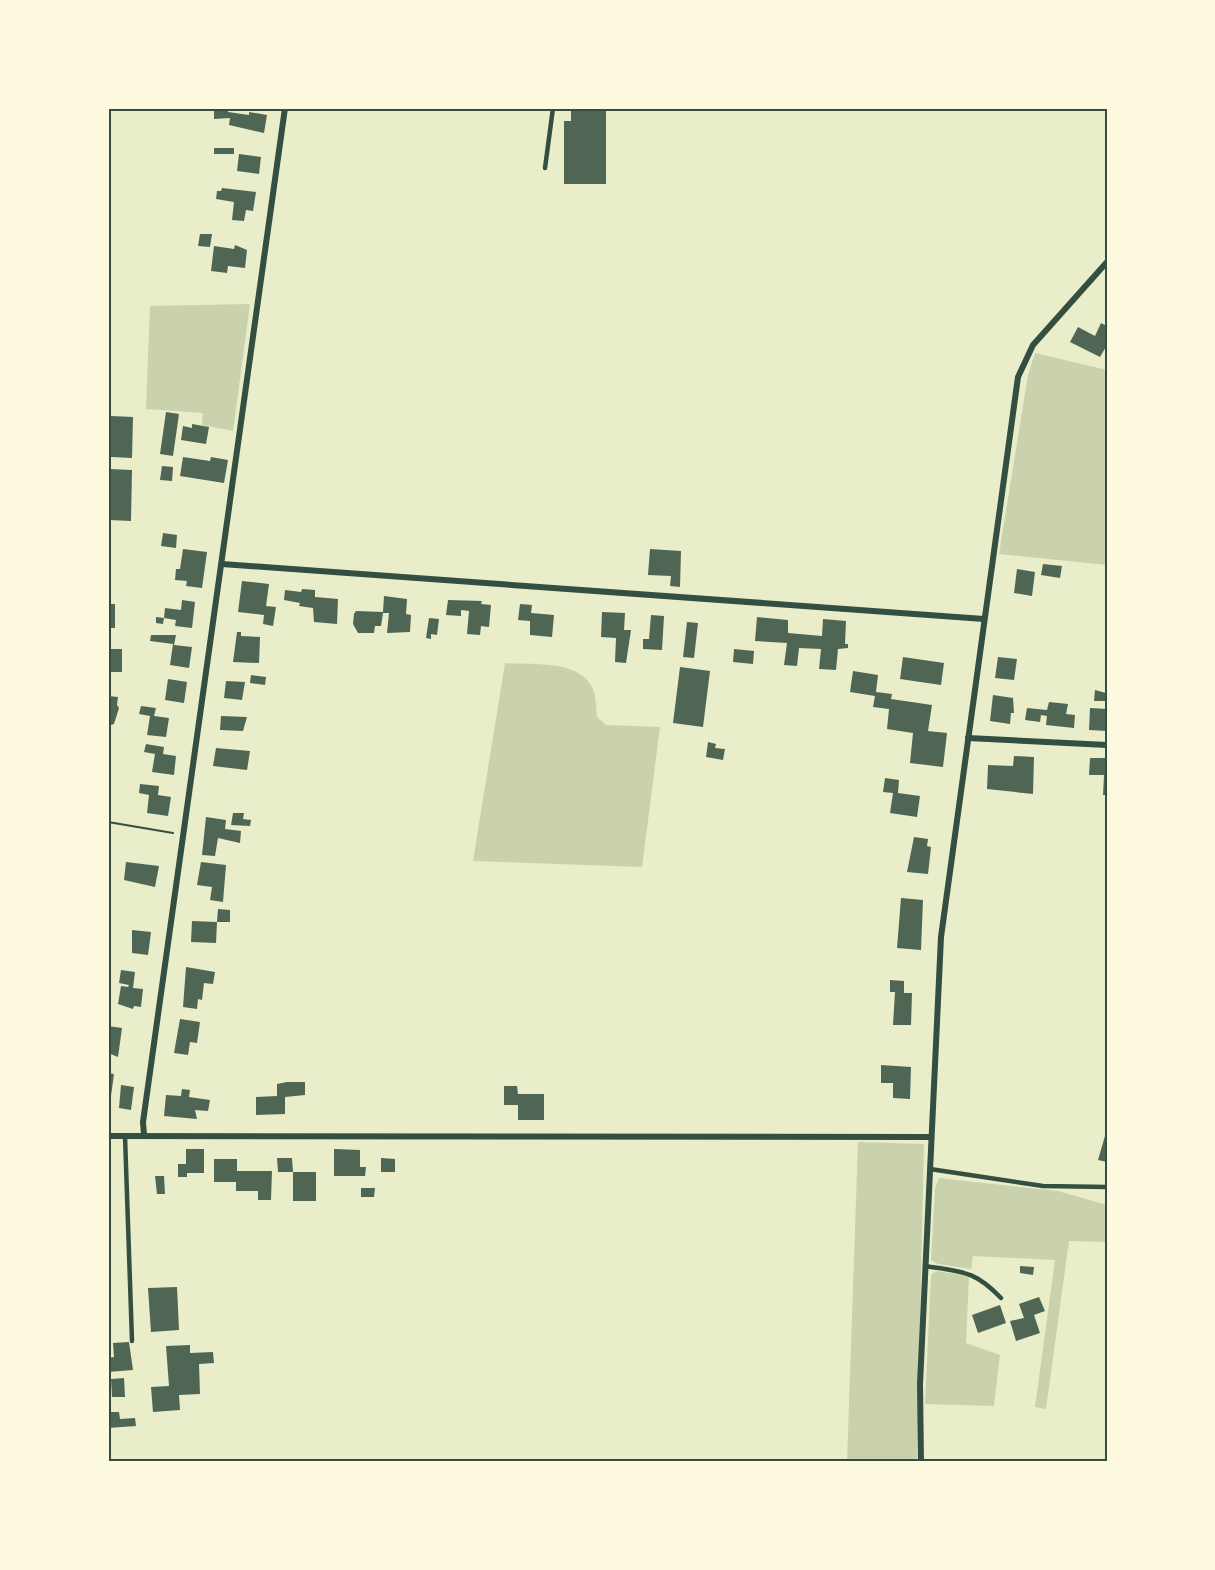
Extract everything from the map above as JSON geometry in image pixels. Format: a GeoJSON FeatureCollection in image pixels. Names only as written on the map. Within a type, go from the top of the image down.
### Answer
{"type":"FeatureCollection","features":[{"type":"Feature","properties":{"kind":"street"},"geometry":{"type":"LineString","coordinates":[[144,1135],[143,1122],[285,108]]}},
{"type":"Feature","properties":{"kind":"street"},"geometry":{"type":"LineString","coordinates":[[921,1462],[920,1384],[940,938],[1018,377],[1033,345],[1107,262]]}},
{"type":"Feature","properties":{"kind":"street"},"geometry":{"type":"LineString","coordinates":[[222,564],[984,619]]}},
{"type":"Feature","properties":{"kind":"street"},"geometry":{"type":"LineString","coordinates":[[968,738],[1107,745]]}},
{"type":"Feature","properties":{"kind":"street"},"geometry":{"type":"LineString","coordinates":[[108,1136],[930,1137]]}},
{"type":"Feature","properties":{"kind":"lane"},"geometry":{"type":"LineString","coordinates":[[544,168],[553,108]]}},
{"type":"Feature","properties":{"kind":"lane"},"geometry":{"type":"LineString","coordinates":[[125,1136],[132,1341]]}},
{"type":"Feature","properties":{"kind":"lane"},"geometry":{"type":"LineString","coordinates":[[930,1169],[1042,1185],[1107,1187]]}},
{"type":"Feature","properties":{"kind":"lane"},"geometry":{"type":"LineString","coordinates":[[925,1266],[971,1274],[983,1280],[1001,1298]]}},
{"type":"Feature","properties":{"kind":"path"},"geometry":{"type":"LineString","coordinates":[[108,822],[184,834]]}},
{"type":"Feature","properties":{"kind":"green space"},"geometry":{"type":"Polygon","coordinates":[[[250,304],[233,431],[202,425],[203,413],[146,409],[150,306],[250,304]]]}},
{"type":"Feature","properties":{"kind":"green space"},"geometry":{"type":"Polygon","coordinates":[[[1035,353],[1107,370],[1107,565],[999,554],[1028,375],[1035,353]]]}},
{"type":"Feature","properties":{"kind":"green space"},"geometry":{"type":"Polygon","coordinates":[[[505,663],[541,664],[567,668],[587,679],[593,689],[597,717],[606,725],[660,727],[642,867],[473,861],[505,663]]]}},
{"type":"Feature","properties":{"kind":"green space"},"geometry":{"type":"Polygon","coordinates":[[[858,1142],[924,1144],[917,1462],[847,1462],[858,1142]]]}},
{"type":"Feature","properties":{"kind":"green space"},"geometry":{"type":"Polygon","coordinates":[[[939,1178],[1058,1191],[1107,1205],[1107,1242],[1069,1241],[1046,1409],[1035,1407],[1055,1260],[973,1256],[971,1269],[938,1264],[931,1260],[935,1188],[939,1178]]]}},
{"type":"Feature","properties":{"kind":"green space"},"geometry":{"type":"Polygon","coordinates":[[[936,1271],[969,1276],[966,1343],[1000,1355],[994,1406],[925,1404],[931,1275],[936,1271]]]}},
{"type":"Feature","properties":{"kind":"building"},"geometry":{"type":"Polygon","coordinates":[[[214,108],[228,108],[228,112],[249,115],[249,112],[267,115],[264,133],[229,125],[230,118],[214,119],[214,108]]]}},
{"type":"Feature","properties":{"kind":"building"},"geometry":{"type":"Polygon","coordinates":[[[571,108],[606,108],[606,184],[564,184],[564,121],[571,121],[571,108]]]}},
{"type":"Feature","properties":{"kind":"building"},"geometry":{"type":"Polygon","coordinates":[[[214,148],[234,148],[234,154],[214,154],[214,148]]]}},
{"type":"Feature","properties":{"kind":"building"},"geometry":{"type":"Polygon","coordinates":[[[239,154],[261,157],[259,174],[237,171],[239,154]]]}},
{"type":"Feature","properties":{"kind":"building"},"geometry":{"type":"Polygon","coordinates":[[[222,188],[256,192],[253,211],[246,210],[244,221],[232,220],[234,202],[216,199],[217,191],[221,191],[222,188]]]}},
{"type":"Feature","properties":{"kind":"building"},"geometry":{"type":"Polygon","coordinates":[[[200,234],[212,234],[210,247],[198,246],[200,234]]]}},
{"type":"Feature","properties":{"kind":"building"},"geometry":{"type":"Polygon","coordinates":[[[235,245],[247,250],[245,268],[228,266],[227,273],[211,271],[214,246],[234,249],[235,245]]]}},
{"type":"Feature","properties":{"kind":"building"},"geometry":{"type":"Polygon","coordinates":[[[1101,323],[1107,326],[1107,345],[1100,357],[1070,342],[1078,327],[1095,336],[1101,323]]]}},
{"type":"Feature","properties":{"kind":"building"},"geometry":{"type":"Polygon","coordinates":[[[166,412],[179,414],[173,456],[160,454],[166,412]]]}},
{"type":"Feature","properties":{"kind":"building"},"geometry":{"type":"Polygon","coordinates":[[[111,416],[133,417],[132,458],[111,457],[111,416]]]}},
{"type":"Feature","properties":{"kind":"building"},"geometry":{"type":"Polygon","coordinates":[[[192,424],[209,427],[206,444],[181,440],[183,426],[192,428],[192,424]]]}},
{"type":"Feature","properties":{"kind":"building"},"geometry":{"type":"Polygon","coordinates":[[[183,457],[210,461],[211,457],[228,460],[224,483],[180,476],[183,457]]]}},
{"type":"Feature","properties":{"kind":"building"},"geometry":{"type":"Polygon","coordinates":[[[162,466],[173,467],[172,481],[160,480],[162,466]]]}},
{"type":"Feature","properties":{"kind":"building"},"geometry":{"type":"Polygon","coordinates":[[[110,469],[132,470],[131,521],[109,520],[110,469]]]}},
{"type":"Feature","properties":{"kind":"building"},"geometry":{"type":"Polygon","coordinates":[[[163,533],[177,535],[176,548],[161,546],[163,533]]]}},
{"type":"Feature","properties":{"kind":"building"},"geometry":{"type":"Polygon","coordinates":[[[183,549],[207,552],[202,588],[186,586],[187,581],[175,580],[176,569],[180,569],[183,549]]]}},
{"type":"Feature","properties":{"kind":"building"},"geometry":{"type":"Polygon","coordinates":[[[650,549],[681,551],[680,587],[670,586],[671,576],[648,575],[650,549]]]}},
{"type":"Feature","properties":{"kind":"building"},"geometry":{"type":"Polygon","coordinates":[[[1043,564],[1062,566],[1060,578],[1041,575],[1043,564]]]}},
{"type":"Feature","properties":{"kind":"building"},"geometry":{"type":"Polygon","coordinates":[[[1017,569],[1035,572],[1032,596],[1014,593],[1017,569]]]}},
{"type":"Feature","properties":{"kind":"building"},"geometry":{"type":"Polygon","coordinates":[[[242,581],[269,584],[266,606],[276,607],[273,626],[263,624],[264,615],[238,612],[242,581]]]}},
{"type":"Feature","properties":{"kind":"building"},"geometry":{"type":"Polygon","coordinates":[[[302,589],[315,590],[315,597],[338,599],[337,624],[314,622],[313,608],[284,600],[285,590],[301,592],[302,589]]]}},
{"type":"Feature","properties":{"kind":"building"},"geometry":{"type":"Polygon","coordinates":[[[384,596],[407,599],[406,614],[411,615],[410,632],[387,633],[389,613],[383,613],[381,626],[375,626],[374,633],[358,633],[353,624],[356,611],[383,612],[384,596]]]}},
{"type":"Feature","properties":{"kind":"building"},"geometry":{"type":"Polygon","coordinates":[[[182,600],[195,602],[192,628],[175,626],[176,620],[164,618],[165,608],[181,610],[182,600]]]}},
{"type":"Feature","properties":{"kind":"building"},"geometry":{"type":"Polygon","coordinates":[[[448,600],[482,601],[481,604],[491,605],[489,627],[481,626],[480,635],[467,634],[469,611],[461,610],[461,616],[446,615],[448,600]]]}},
{"type":"Feature","properties":{"kind":"building"},"geometry":{"type":"Polygon","coordinates":[[[108,604],[115,604],[115,628],[108,628],[108,604]]]}},
{"type":"Feature","properties":{"kind":"building"},"geometry":{"type":"Polygon","coordinates":[[[520,604],[532,605],[531,613],[554,615],[552,637],[530,635],[530,621],[518,620],[520,604]]]}},
{"type":"Feature","properties":{"kind":"building"},"geometry":{"type":"Polygon","coordinates":[[[602,612],[625,613],[624,630],[631,630],[626,663],[615,662],[616,638],[601,637],[602,612]]]}},
{"type":"Feature","properties":{"kind":"building"},"geometry":{"type":"Polygon","coordinates":[[[651,615],[664,616],[662,650],[643,649],[643,639],[649,639],[651,615]]]}},
{"type":"Feature","properties":{"kind":"building"},"geometry":{"type":"Polygon","coordinates":[[[156,617],[164,618],[163,624],[156,623],[156,617]]]}},
{"type":"Feature","properties":{"kind":"building"},"geometry":{"type":"Polygon","coordinates":[[[757,617],[788,620],[788,633],[822,636],[823,619],[846,621],[845,644],[848,644],[848,648],[838,649],[836,670],[819,669],[821,649],[799,648],[797,666],[784,665],[787,643],[755,641],[757,617]]]}},
{"type":"Feature","properties":{"kind":"building"},"geometry":{"type":"Polygon","coordinates":[[[429,618],[439,619],[437,635],[431,634],[431,639],[426,638],[429,618]]]}},
{"type":"Feature","properties":{"kind":"building"},"geometry":{"type":"Polygon","coordinates":[[[687,622],[698,623],[694,658],[683,657],[687,622]]]}},
{"type":"Feature","properties":{"kind":"building"},"geometry":{"type":"Polygon","coordinates":[[[237,632],[241,632],[241,636],[260,637],[259,663],[233,662],[237,632]]]}},
{"type":"Feature","properties":{"kind":"building"},"geometry":{"type":"Polygon","coordinates":[[[151,635],[176,635],[174,645],[192,647],[189,668],[170,665],[173,644],[150,641],[151,635]]]}},
{"type":"Feature","properties":{"kind":"building"},"geometry":{"type":"Polygon","coordinates":[[[108,649],[122,649],[122,672],[108,672],[108,649]]]}},
{"type":"Feature","properties":{"kind":"building"},"geometry":{"type":"Polygon","coordinates":[[[734,649],[754,651],[753,664],[733,662],[734,649]]]}},
{"type":"Feature","properties":{"kind":"building"},"geometry":{"type":"Polygon","coordinates":[[[903,657],[944,663],[941,685],[900,679],[903,657]]]}},
{"type":"Feature","properties":{"kind":"building"},"geometry":{"type":"Polygon","coordinates":[[[998,657],[1017,659],[1014,680],[995,678],[998,657]]]}},
{"type":"Feature","properties":{"kind":"building"},"geometry":{"type":"Polygon","coordinates":[[[680,667],[710,671],[703,727],[673,723],[680,667]]]}},
{"type":"Feature","properties":{"kind":"building"},"geometry":{"type":"Polygon","coordinates":[[[853,671],[878,675],[876,692],[892,694],[891,699],[932,705],[928,731],[947,733],[943,767],[910,763],[913,733],[887,729],[889,709],[873,707],[875,696],[850,692],[853,671]]]}},
{"type":"Feature","properties":{"kind":"building"},"geometry":{"type":"Polygon","coordinates":[[[251,675],[266,677],[265,685],[250,683],[251,675]]]}},
{"type":"Feature","properties":{"kind":"building"},"geometry":{"type":"Polygon","coordinates":[[[168,679],[187,682],[184,703],[165,700],[168,679]]]}},
{"type":"Feature","properties":{"kind":"building"},"geometry":{"type":"Polygon","coordinates":[[[226,681],[245,682],[242,700],[224,698],[226,681]]]}},
{"type":"Feature","properties":{"kind":"building"},"geometry":{"type":"Polygon","coordinates":[[[1095,690],[1106,693],[1106,701],[1094,701],[1095,690]]]}},
{"type":"Feature","properties":{"kind":"building"},"geometry":{"type":"Polygon","coordinates":[[[993,695],[1013,698],[1014,713],[1011,713],[1010,724],[990,721],[993,695]]]}},
{"type":"Feature","properties":{"kind":"building"},"geometry":{"type":"Polygon","coordinates":[[[108,696],[118,697],[119,708],[114,724],[108,726],[108,696]]]}},
{"type":"Feature","properties":{"kind":"building"},"geometry":{"type":"Polygon","coordinates":[[[1049,702],[1068,704],[1066,714],[1075,715],[1074,728],[1046,725],[1047,716],[1041,715],[1040,722],[1025,720],[1027,708],[1047,710],[1049,702]]]}},
{"type":"Feature","properties":{"kind":"building"},"geometry":{"type":"Polygon","coordinates":[[[141,706],[156,708],[154,716],[169,718],[166,737],[147,735],[150,716],[139,714],[141,706]]]}},
{"type":"Feature","properties":{"kind":"building"},"geometry":{"type":"Polygon","coordinates":[[[1090,708],[1107,709],[1107,731],[1089,730],[1090,708]]]}},
{"type":"Feature","properties":{"kind":"building"},"geometry":{"type":"Polygon","coordinates":[[[221,716],[247,717],[243,731],[220,730],[221,716]]]}},
{"type":"Feature","properties":{"kind":"building"},"geometry":{"type":"Polygon","coordinates":[[[708,742],[716,744],[715,748],[725,749],[723,760],[706,757],[708,742]]]}},
{"type":"Feature","properties":{"kind":"building"},"geometry":{"type":"Polygon","coordinates":[[[146,744],[164,747],[163,754],[176,756],[174,775],[152,772],[155,754],[144,752],[146,744]]]}},
{"type":"Feature","properties":{"kind":"building"},"geometry":{"type":"Polygon","coordinates":[[[216,748],[250,751],[247,770],[213,766],[216,748]]]}},
{"type":"Feature","properties":{"kind":"building"},"geometry":{"type":"Polygon","coordinates":[[[1014,756],[1034,757],[1033,794],[987,789],[988,765],[1013,766],[1014,756]]]}},
{"type":"Feature","properties":{"kind":"building"},"geometry":{"type":"Polygon","coordinates":[[[1090,758],[1107,758],[1107,795],[1103,795],[1104,775],[1089,775],[1090,758]]]}},
{"type":"Feature","properties":{"kind":"building"},"geometry":{"type":"Polygon","coordinates":[[[885,778],[899,780],[898,793],[920,796],[917,817],[890,813],[893,793],[883,792],[885,778]]]}},
{"type":"Feature","properties":{"kind":"building"},"geometry":{"type":"Polygon","coordinates":[[[140,784],[159,786],[158,795],[171,797],[168,816],[147,813],[149,795],[139,793],[140,784]]]}},
{"type":"Feature","properties":{"kind":"building"},"geometry":{"type":"Polygon","coordinates":[[[233,813],[244,813],[243,819],[251,820],[250,826],[231,825],[233,813]]]}},
{"type":"Feature","properties":{"kind":"building"},"geometry":{"type":"Polygon","coordinates":[[[206,817],[226,820],[225,829],[241,831],[240,843],[218,838],[215,856],[202,855],[206,817]]]}},
{"type":"Feature","properties":{"kind":"building"},"geometry":{"type":"Polygon","coordinates":[[[914,837],[928,839],[927,846],[931,847],[928,874],[907,872],[914,837]]]}},
{"type":"Feature","properties":{"kind":"building"},"geometry":{"type":"Polygon","coordinates":[[[126,862],[159,866],[155,887],[124,880],[126,862]]]}},
{"type":"Feature","properties":{"kind":"building"},"geometry":{"type":"Polygon","coordinates":[[[201,862],[226,865],[223,902],[210,900],[212,887],[197,885],[201,862]]]}},
{"type":"Feature","properties":{"kind":"building"},"geometry":{"type":"Polygon","coordinates":[[[901,898],[923,900],[921,950],[897,948],[901,898]]]}},
{"type":"Feature","properties":{"kind":"building"},"geometry":{"type":"Polygon","coordinates":[[[218,909],[230,910],[230,922],[217,922],[218,909]]]}},
{"type":"Feature","properties":{"kind":"building"},"geometry":{"type":"Polygon","coordinates":[[[192,921],[217,922],[216,943],[191,942],[192,921]]]}},
{"type":"Feature","properties":{"kind":"building"},"geometry":{"type":"Polygon","coordinates":[[[132,930],[151,932],[148,955],[132,953],[132,930]]]}},
{"type":"Feature","properties":{"kind":"building"},"geometry":{"type":"Polygon","coordinates":[[[186,967],[215,972],[213,984],[204,983],[202,1000],[198,999],[197,1009],[183,1007],[186,967]]]}},
{"type":"Feature","properties":{"kind":"building"},"geometry":{"type":"Polygon","coordinates":[[[121,970],[135,972],[133,988],[143,989],[141,1007],[134,1006],[133,1009],[118,1004],[121,986],[128,987],[129,985],[119,983],[121,970]]]}},
{"type":"Feature","properties":{"kind":"building"},"geometry":{"type":"Polygon","coordinates":[[[890,980],[904,981],[904,993],[912,993],[911,1025],[893,1025],[895,992],[890,992],[890,980]]]}},
{"type":"Feature","properties":{"kind":"building"},"geometry":{"type":"Polygon","coordinates":[[[180,1019],[200,1022],[197,1043],[190,1042],[188,1055],[174,1053],[180,1019]]]}},
{"type":"Feature","properties":{"kind":"building"},"geometry":{"type":"Polygon","coordinates":[[[108,1026],[122,1028],[118,1057],[108,1053],[108,1026]]]}},
{"type":"Feature","properties":{"kind":"building"},"geometry":{"type":"Polygon","coordinates":[[[881,1065],[911,1067],[910,1099],[893,1098],[893,1083],[881,1083],[881,1065]]]}},
{"type":"Feature","properties":{"kind":"building"},"geometry":{"type":"Polygon","coordinates":[[[108,1073],[114,1074],[111,1096],[108,1095],[108,1073]]]}},
{"type":"Feature","properties":{"kind":"building"},"geometry":{"type":"Polygon","coordinates":[[[305,1082],[305,1095],[285,1097],[285,1114],[256,1115],[256,1097],[277,1096],[277,1084],[305,1082]]]}},
{"type":"Feature","properties":{"kind":"building"},"geometry":{"type":"Polygon","coordinates":[[[121,1085],[134,1087],[131,1110],[119,1108],[121,1085]]]}},
{"type":"Feature","properties":{"kind":"building"},"geometry":{"type":"Polygon","coordinates":[[[504,1086],[517,1086],[518,1094],[544,1094],[544,1120],[518,1120],[518,1105],[504,1105],[504,1086]]]}},
{"type":"Feature","properties":{"kind":"building"},"geometry":{"type":"Polygon","coordinates":[[[182,1089],[190,1090],[189,1097],[210,1100],[208,1111],[195,1110],[197,1119],[164,1116],[166,1095],[181,1096],[182,1089]]]}},
{"type":"Feature","properties":{"kind":"building"},"geometry":{"type":"Polygon","coordinates":[[[1105,1136],[1107,1136],[1107,1162],[1098,1160],[1105,1136]]]}},
{"type":"Feature","properties":{"kind":"building"},"geometry":{"type":"Polygon","coordinates":[[[186,1149],[204,1149],[204,1173],[187,1173],[187,1177],[178,1177],[178,1164],[186,1164],[186,1149]]]}},
{"type":"Feature","properties":{"kind":"building"},"geometry":{"type":"Polygon","coordinates":[[[334,1149],[360,1150],[360,1167],[366,1167],[365,1176],[334,1176],[334,1149]]]}},
{"type":"Feature","properties":{"kind":"building"},"geometry":{"type":"Polygon","coordinates":[[[277,1158],[292,1158],[293,1172],[278,1172],[277,1158]]]}},
{"type":"Feature","properties":{"kind":"building"},"geometry":{"type":"Polygon","coordinates":[[[381,1158],[395,1159],[395,1172],[381,1172],[381,1158]]]}},
{"type":"Feature","properties":{"kind":"building"},"geometry":{"type":"Polygon","coordinates":[[[214,1159],[237,1159],[237,1171],[272,1171],[271,1200],[258,1200],[258,1191],[236,1191],[236,1182],[214,1182],[214,1159]]]}},
{"type":"Feature","properties":{"kind":"building"},"geometry":{"type":"Polygon","coordinates":[[[293,1172],[316,1172],[316,1201],[293,1201],[293,1172]]]}},
{"type":"Feature","properties":{"kind":"building"},"geometry":{"type":"Polygon","coordinates":[[[155,1176],[164,1176],[165,1194],[157,1194],[155,1176]]]}},
{"type":"Feature","properties":{"kind":"building"},"geometry":{"type":"Polygon","coordinates":[[[361,1188],[375,1188],[374,1197],[361,1197],[361,1188]]]}},
{"type":"Feature","properties":{"kind":"building"},"geometry":{"type":"Polygon","coordinates":[[[1020,1266],[1034,1267],[1033,1275],[1020,1273],[1020,1266]]]}},
{"type":"Feature","properties":{"kind":"building"},"geometry":{"type":"Polygon","coordinates":[[[177,1287],[179,1330],[151,1332],[148,1288],[177,1287]]]}},
{"type":"Feature","properties":{"kind":"building"},"geometry":{"type":"Polygon","coordinates":[[[1039,1297],[1045,1311],[1034,1315],[1040,1333],[1016,1341],[1010,1321],[1024,1318],[1019,1304],[1039,1297]]]}},
{"type":"Feature","properties":{"kind":"building"},"geometry":{"type":"Polygon","coordinates":[[[1000,1305],[1006,1323],[978,1333],[972,1315],[1000,1305]]]}},
{"type":"Feature","properties":{"kind":"building"},"geometry":{"type":"Polygon","coordinates":[[[129,1342],[133,1370],[108,1372],[108,1358],[114,1357],[113,1343],[129,1342]]]}},
{"type":"Feature","properties":{"kind":"building"},"geometry":{"type":"Polygon","coordinates":[[[190,1345],[190,1353],[213,1352],[214,1363],[199,1364],[200,1394],[179,1395],[180,1410],[153,1412],[151,1387],[169,1386],[166,1346],[190,1345]]]}},
{"type":"Feature","properties":{"kind":"building"},"geometry":{"type":"Polygon","coordinates":[[[124,1378],[125,1397],[112,1397],[111,1379],[124,1378]]]}},
{"type":"Feature","properties":{"kind":"building"},"geometry":{"type":"Polygon","coordinates":[[[108,1412],[119,1412],[120,1419],[135,1418],[136,1426],[108,1428],[108,1412]]]}}]}
